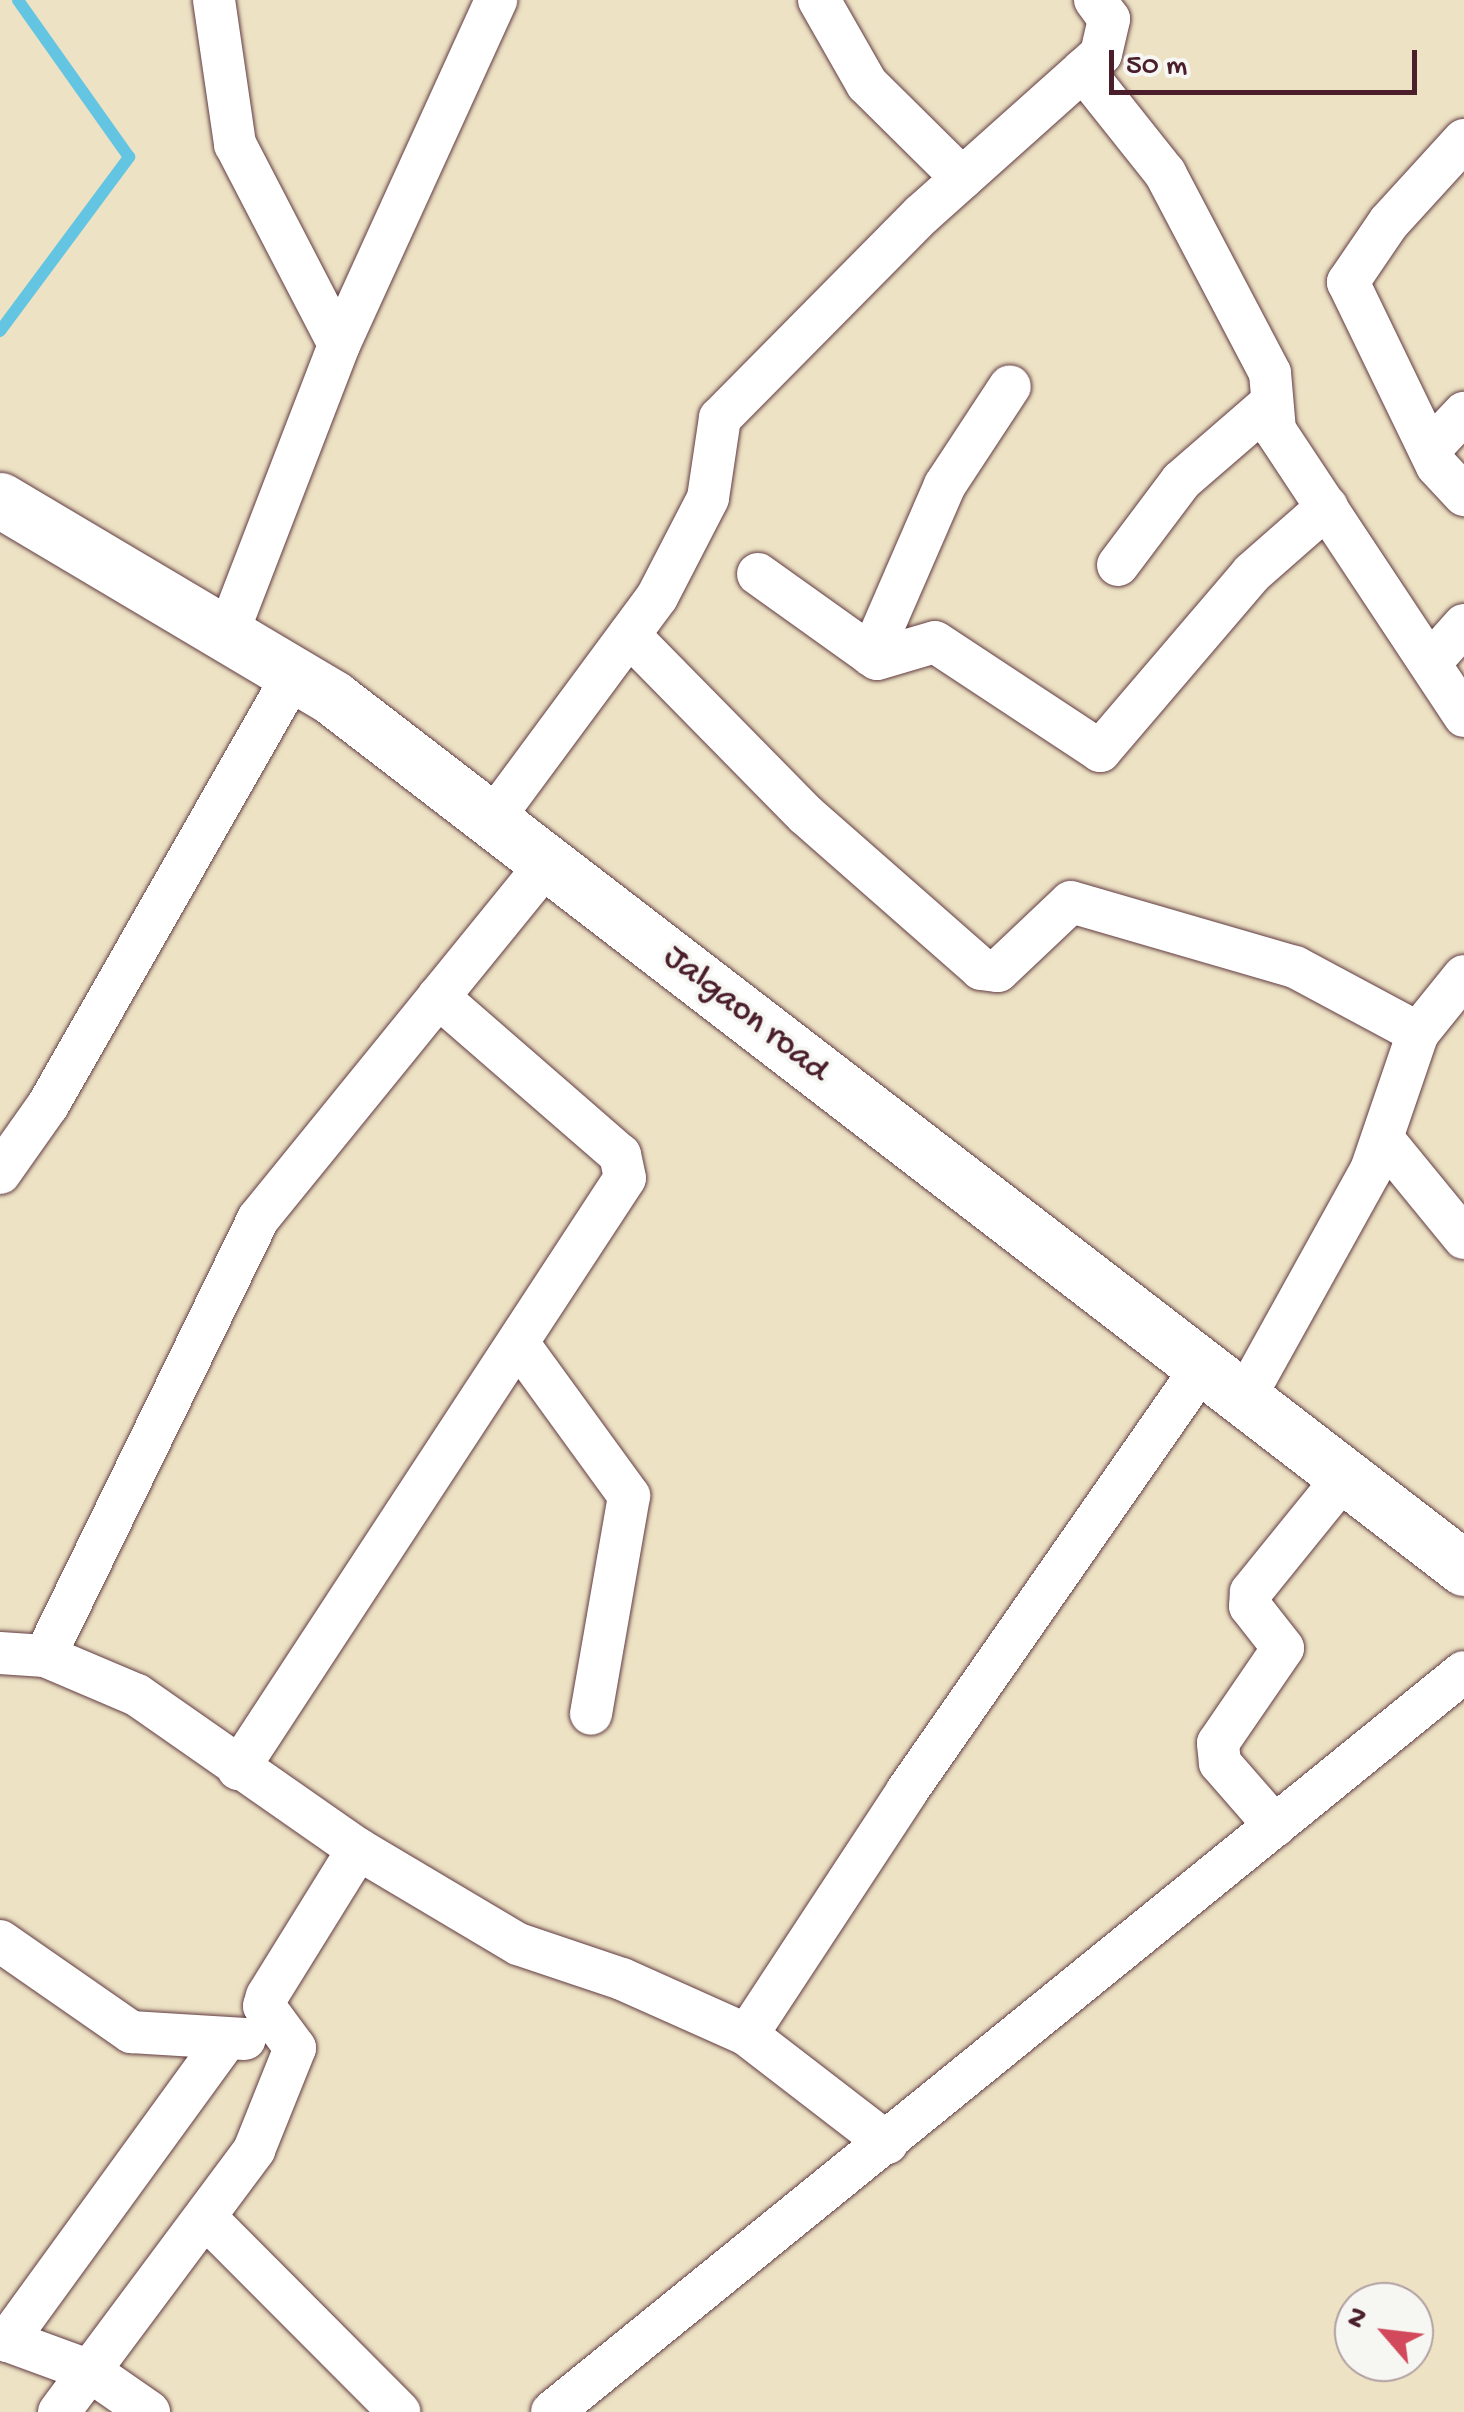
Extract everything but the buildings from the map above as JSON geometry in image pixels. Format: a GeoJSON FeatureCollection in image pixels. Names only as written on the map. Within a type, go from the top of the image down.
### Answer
{"type":"FeatureCollection","features":[{"type":"Feature","properties":{"kind":"highway","name":"Jalgaon road"},"geometry":{"type":"LineString","coordinates":[[0,500],[294,674],[492,820],[1464,1568]]}},
{"type":"Feature","properties":{"kind":"street"},"geometry":{"type":"LineString","coordinates":[[214,0],[236,144],[339,346]]}},
{"type":"Feature","properties":{"kind":"street"},"geometry":{"type":"LineString","coordinates":[[227,635],[339,346],[496,0]]}},
{"type":"Feature","properties":{"kind":"street"},"geometry":{"type":"LineString","coordinates":[[819,0],[867,84],[962,178]]}},
{"type":"Feature","properties":{"kind":"street"},"geometry":{"type":"LineString","coordinates":[[492,820],[629,635],[704,507],[720,418],[962,178],[1083,70],[1109,36],[1109,19],[1095,0]]}},
{"type":"Feature","properties":{"kind":"street"},"geometry":{"type":"LineString","coordinates":[[1083,70],[1165,173],[1270,373],[1276,430],[1464,716]]}},
{"type":"Feature","properties":{"kind":"street"},"geometry":{"type":"LineString","coordinates":[[1464,140],[1389,222],[1348,282],[1443,475],[1464,495]]}},
{"type":"Feature","properties":{"kind":"street"},"geometry":{"type":"LineString","coordinates":[[871,656],[945,485],[1010,386]]}},
{"type":"Feature","properties":{"kind":"street"},"geometry":{"type":"LineString","coordinates":[[1118,565],[1181,481],[1271,403]]}},
{"type":"Feature","properties":{"kind":"street"},"geometry":{"type":"LineString","coordinates":[[1430,449],[1464,413]]}},
{"type":"Feature","properties":{"kind":"street"},"geometry":{"type":"LineString","coordinates":[[758,574],[871,656],[884,659],[923,641],[935,642],[1100,751],[1252,573],[1327,507]]}},
{"type":"Feature","properties":{"kind":"street"},"geometry":{"type":"LineString","coordinates":[[1430,664],[1464,625]]}},
{"type":"Feature","properties":{"kind":"street"},"geometry":{"type":"LineString","coordinates":[[629,635],[806,815],[981,970],[998,971],[1071,902],[1296,967],[1418,1033]]}},
{"type":"Feature","properties":{"kind":"street"},"geometry":{"type":"LineString","coordinates":[[0,1174],[48,1104],[294,674]]}},
{"type":"Feature","properties":{"kind":"street"},"geometry":{"type":"LineString","coordinates":[[45,1656],[246,1240],[547,863]]}},
{"type":"Feature","properties":{"kind":"street"},"geometry":{"type":"LineString","coordinates":[[746,2035],[906,1791],[1223,1383],[1382,1140],[1418,1033],[1464,976]]}},
{"type":"Feature","properties":{"kind":"street"},"geometry":{"type":"LineString","coordinates":[[238,1770],[625,1178],[627,1166],[438,997]]}},
{"type":"Feature","properties":{"kind":"street"},"geometry":{"type":"LineString","coordinates":[[1382,1140],[1464,1238]]}},
{"type":"Feature","properties":{"kind":"street"},"geometry":{"type":"LineString","coordinates":[[518,1343],[629,1496],[591,1714]]}},
{"type":"Feature","properties":{"kind":"street"},"geometry":{"type":"LineString","coordinates":[[1276,1826],[1220,1763],[1218,1743],[1283,1648],[1250,1606],[1251,1592],[1345,1476]]}},
{"type":"Feature","properties":{"kind":"street"},"geometry":{"type":"LineString","coordinates":[[0,1652],[45,1656],[137,1695],[238,1770],[358,1849],[518,1944],[622,1979],[746,2035],[888,2143]]}},
{"type":"Feature","properties":{"kind":"street"},"geometry":{"type":"LineString","coordinates":[[552,2412],[1464,1672]]}},
{"type":"Feature","properties":{"kind":"street"},"geometry":{"type":"LineString","coordinates":[[58,2412],[254,2150],[293,2056],[292,2039],[269,2014],[267,1996],[358,1849]]}},
{"type":"Feature","properties":{"kind":"street"},"geometry":{"type":"LineString","coordinates":[[0,1940],[132,2032],[226,2040],[292,2039]]}},
{"type":"Feature","properties":{"kind":"street"},"geometry":{"type":"LineString","coordinates":[[149,2412],[90,2371],[4,2340],[226,2040]]}},
{"type":"Feature","properties":{"kind":"street"},"geometry":{"type":"LineString","coordinates":[[206,2218],[399,2412]]}},
{"type":"Feature","properties":{"kind":"waterway"},"geometry":{"type":"LineString","coordinates":[[0,331],[129,157],[18,0]]}}]}
